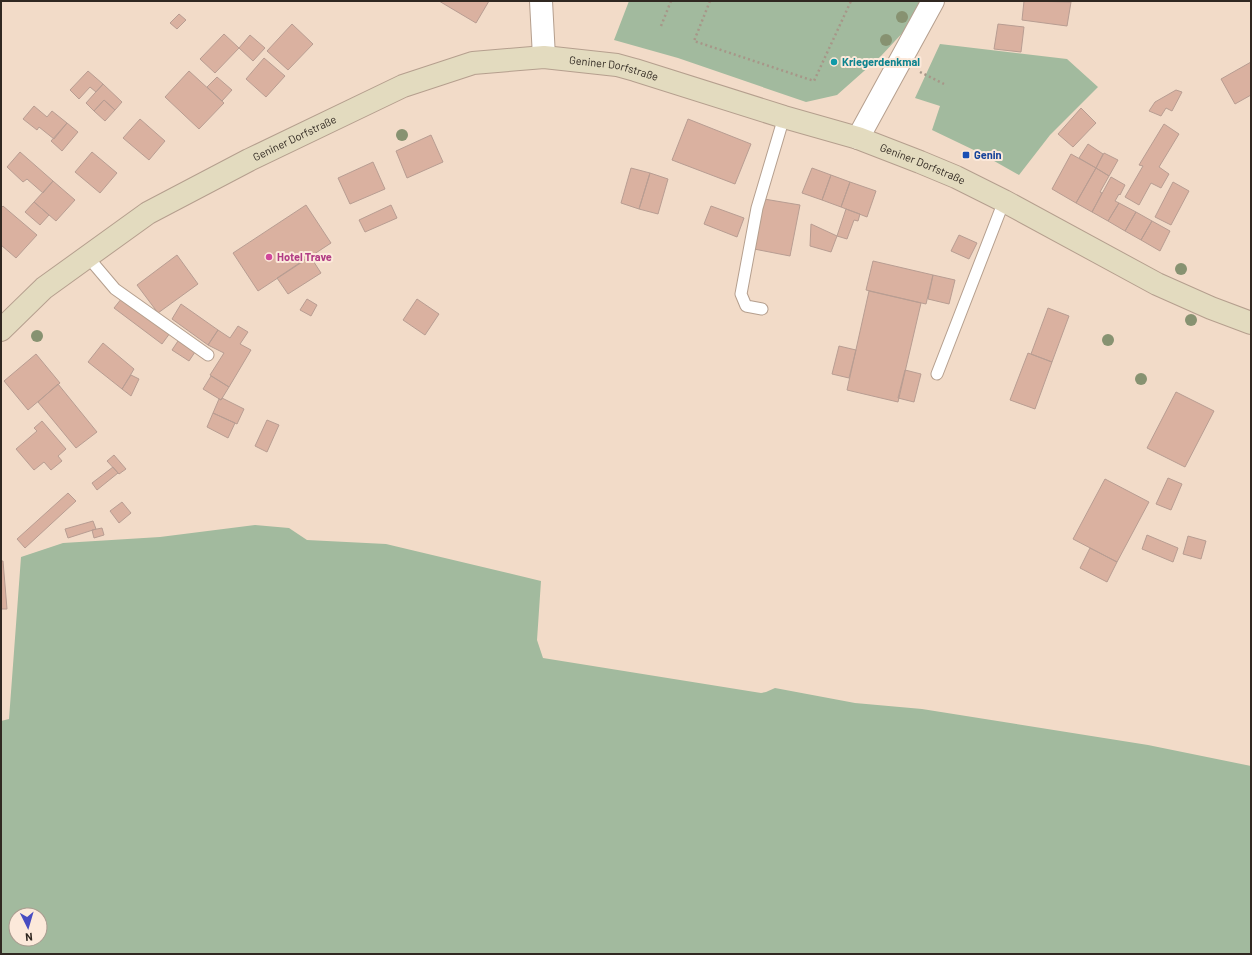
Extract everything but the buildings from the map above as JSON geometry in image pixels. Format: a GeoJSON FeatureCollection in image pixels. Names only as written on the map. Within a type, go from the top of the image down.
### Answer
{"type":"FeatureCollection","features":[{"type":"Feature","properties":{"kind":"main road","name":"Geniner Dorfstraße"},"geometry":{"type":"LineString","coordinates":[[1,330],[44,288],[148,213],[249,160],[403,86],[473,63],[544,57],[617,65],[784,117],[858,138],[956,177],[1004,201],[1157,284],[1251,324]]}},
{"type":"Feature","properties":{"kind":"street"},"geometry":{"type":"LineString","coordinates":[[541,1],[544,57]]}},
{"type":"Feature","properties":{"kind":"street"},"geometry":{"type":"LineString","coordinates":[[858,138],[933,1]]}},
{"type":"Feature","properties":{"kind":"lane"},"geometry":{"type":"LineString","coordinates":[[762,309],[746,306],[741,294],[757,208],[784,117]]}},
{"type":"Feature","properties":{"kind":"lane"},"geometry":{"type":"LineString","coordinates":[[937,374],[1004,201]]}},
{"type":"Feature","properties":{"kind":"lane"},"geometry":{"type":"LineString","coordinates":[[87,256],[115,289],[208,355]]}},
{"type":"Feature","properties":{"kind":"path"},"geometry":{"type":"LineString","coordinates":[[661,26],[671,1]]}},
{"type":"Feature","properties":{"kind":"path"},"geometry":{"type":"LineString","coordinates":[[710,1],[694,41],[814,81],[851,1]]}},
{"type":"Feature","properties":{"kind":"path"},"geometry":{"type":"LineString","coordinates":[[900,61],[944,84]]}},
{"type":"Feature","properties":{"kind":"green space"},"geometry":{"type":"Polygon","coordinates":[[[629,1],[920,1],[908,27],[881,56],[837,95],[806,102],[678,58],[614,40],[629,1]]]}},
{"type":"Feature","properties":{"kind":"green space"},"geometry":{"type":"Polygon","coordinates":[[[940,44],[1067,59],[1098,87],[1050,135],[1019,175],[980,153],[932,130],[940,106],[915,98],[940,44]]]}},
{"type":"Feature","properties":{"kind":"green space"},"geometry":{"type":"Polygon","coordinates":[[[255,525],[289,528],[307,540],[386,544],[541,581],[537,640],[543,658],[761,693],[775,688],[855,703],[922,709],[1148,745],[1251,766],[1251,954],[1,954],[1,721],[9,719],[21,557],[63,543],[160,537],[255,525]]]}},
{"type":"Feature","properties":{"kind":"place","name":"Kriegerdenkmal"},"geometry":{"type":"Point","coordinates":[834,62]}},
{"type":"Feature","properties":{"kind":"place","name":"Genin"},"geometry":{"type":"Point","coordinates":[966,155]}},
{"type":"Feature","properties":{"kind":"place","name":"Hotel Trave"},"geometry":{"type":"Point","coordinates":[269,257]}}]}
